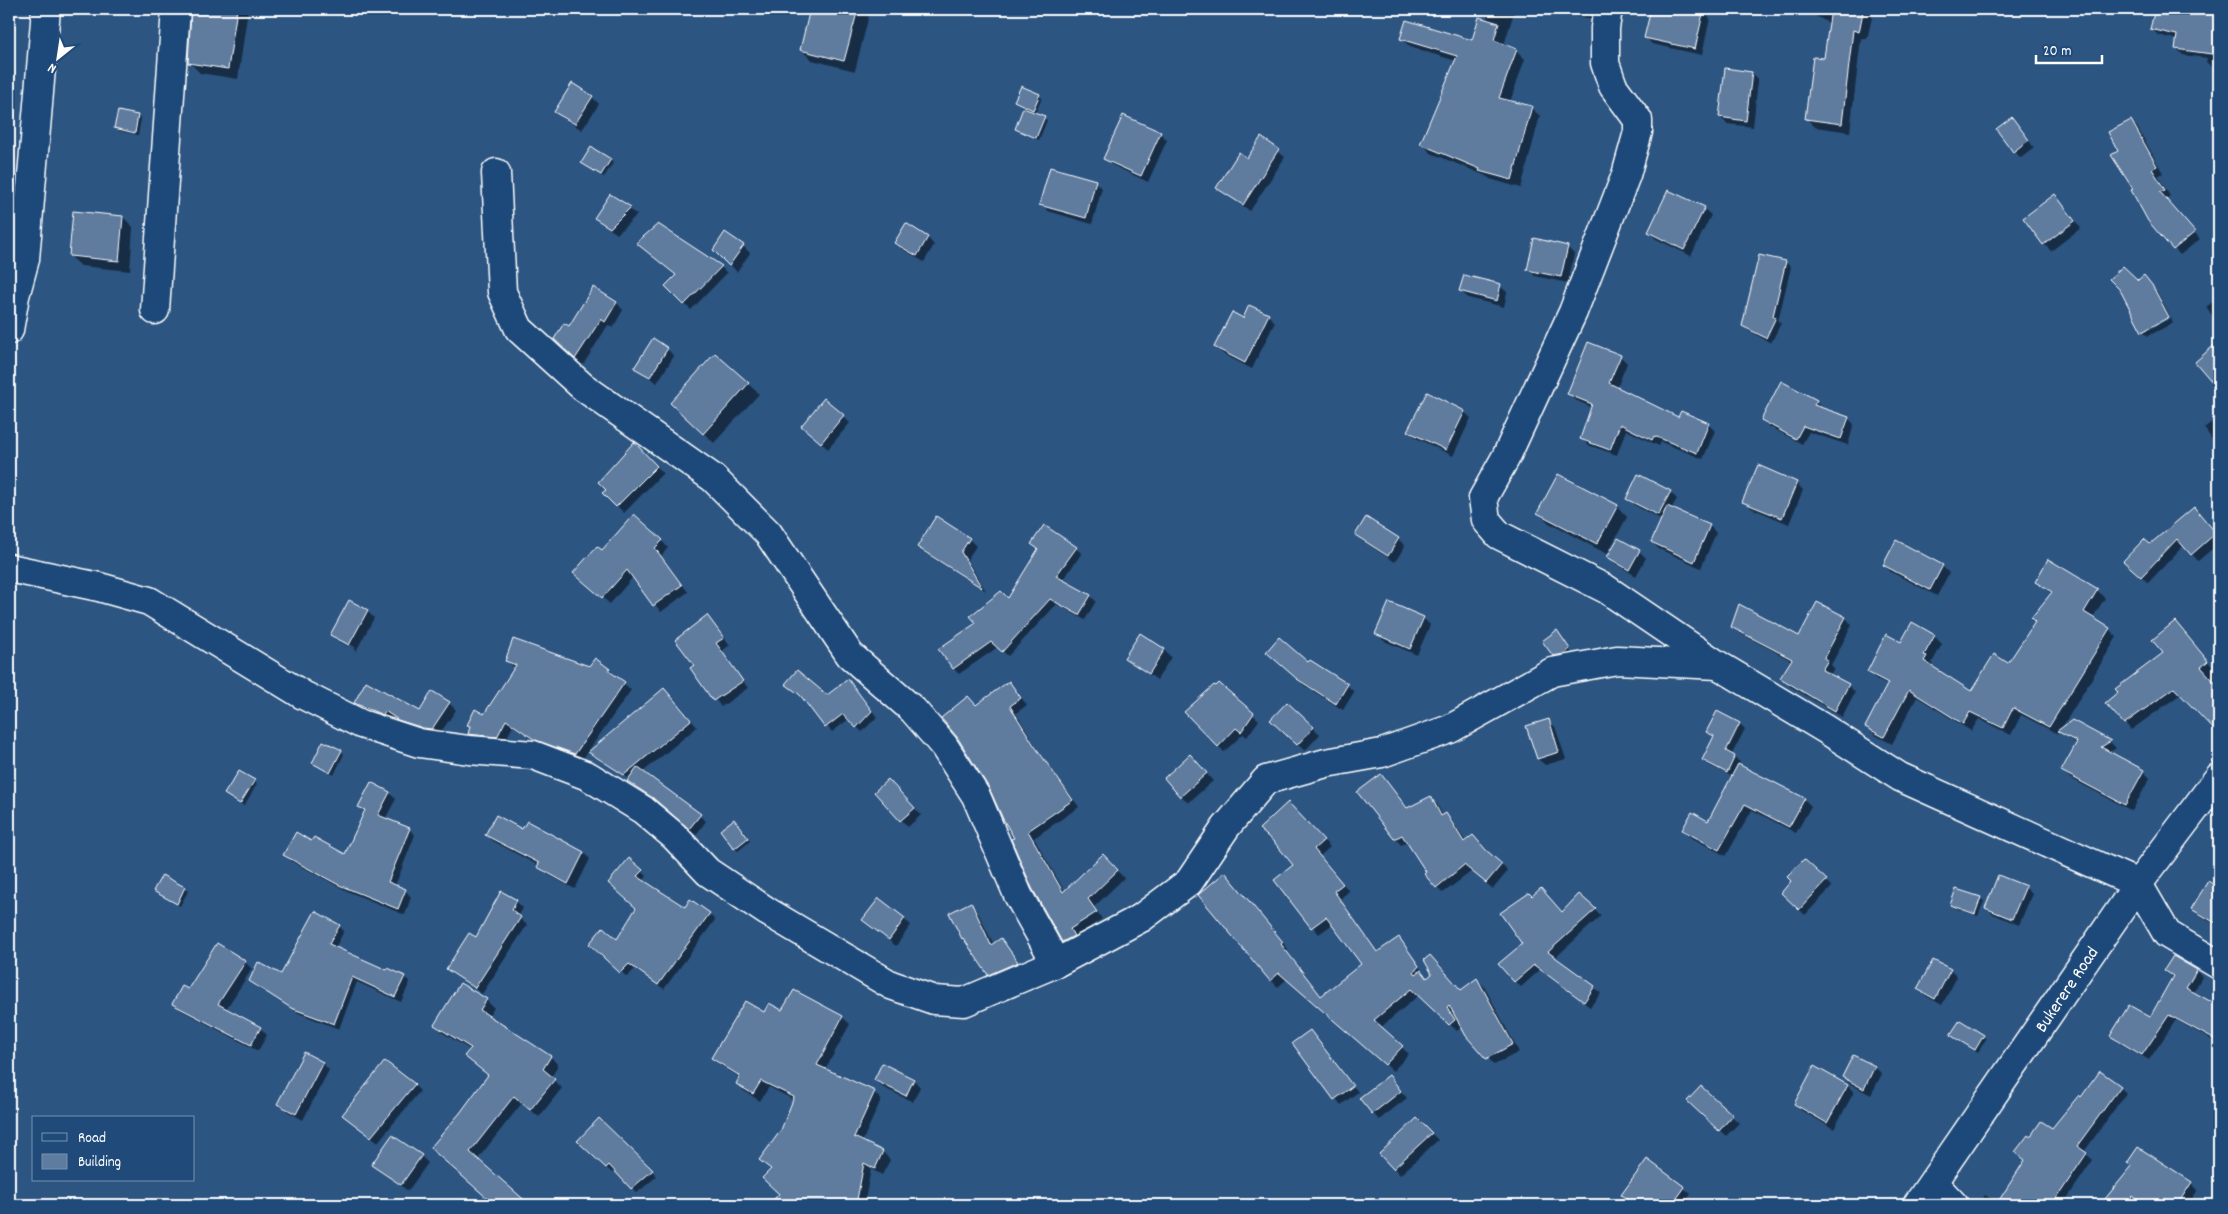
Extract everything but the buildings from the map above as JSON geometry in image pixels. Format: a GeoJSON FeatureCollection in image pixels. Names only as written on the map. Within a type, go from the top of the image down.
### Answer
{"type":"FeatureCollection","features":[{"type":"Feature","properties":{"kind":"street"},"geometry":{"type":"LineString","coordinates":[[9,330],[15,296],[25,259],[46,9]]}},
{"type":"Feature","properties":{"kind":"street"},"geometry":{"type":"LineString","coordinates":[[154,310],[176,9]]}},
{"type":"Feature","properties":{"kind":"street"},"geometry":{"type":"LineString","coordinates":[[1608,9],[1605,28],[1605,64],[1613,86],[1638,120],[1638,132],[1626,175],[1572,312],[1506,457],[1483,498],[1486,520],[1500,535],[1606,589],[1718,666],[1825,729],[1900,777],[2138,884],[2166,934],[2219,965]]}},
{"type":"Feature","properties":{"kind":"street"},"geometry":{"type":"LineString","coordinates":[[496,173],[502,292],[519,330],[583,387],[713,478],[768,533],[850,655],[913,710],[944,746],[976,796],[1018,895],[1056,963]]}},
{"type":"Feature","properties":{"kind":"street"},"geometry":{"type":"LineString","coordinates":[[9,568],[99,587],[148,601],[303,695],[361,724],[419,743],[469,750],[533,755],[588,776],[643,810],[674,836],[708,872],[768,912],[891,985],[934,1000],[964,1002],[1056,963],[1141,918],[1188,882],[1226,827],[1266,780],[1326,763],[1382,753],[1450,729],[1552,672],[1617,660],[1718,666]]}},
{"type":"Feature","properties":{"kind":"street","name":"Bukerere Road"},"geometry":{"type":"LineString","coordinates":[[1917,1205],[1934,1184],[2138,884],[2215,792]]}},
{"type":"Feature","properties":{"kind":"street"},"geometry":{"type":"LineString","coordinates":[[1934,1184],[1954,1205]]}}]}
